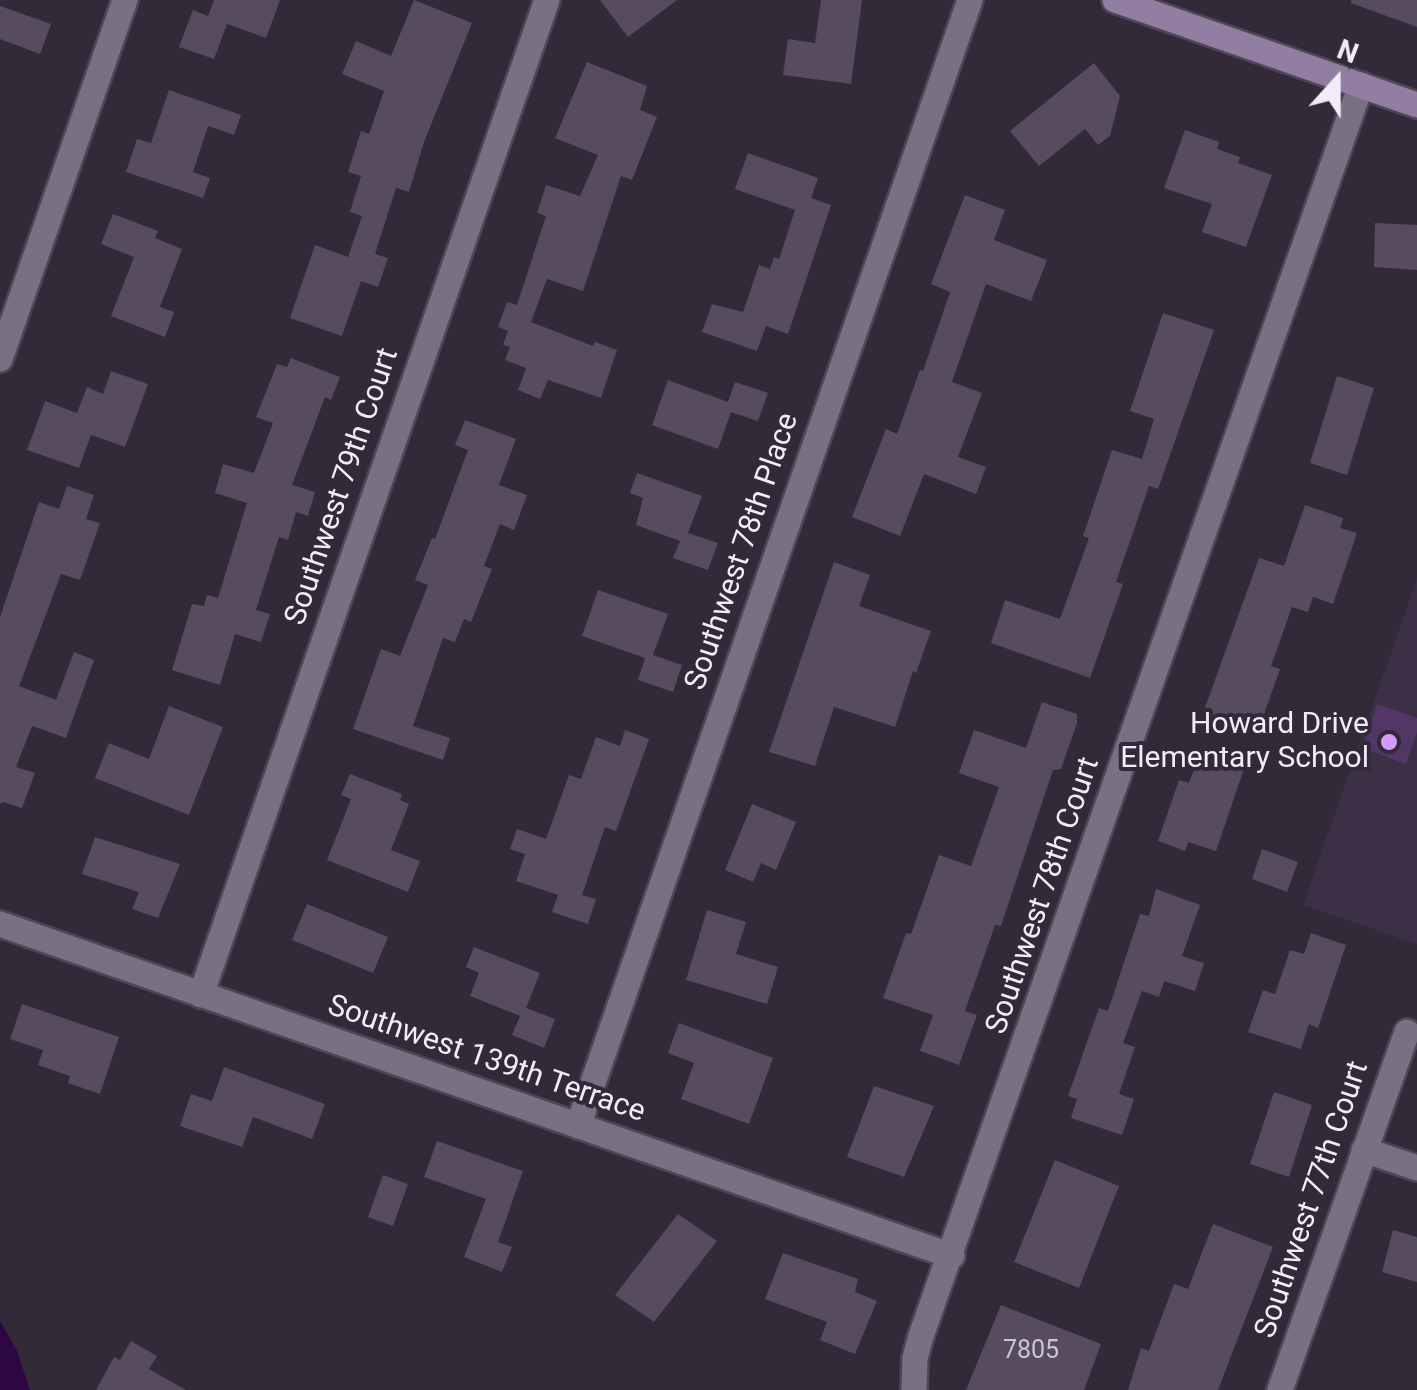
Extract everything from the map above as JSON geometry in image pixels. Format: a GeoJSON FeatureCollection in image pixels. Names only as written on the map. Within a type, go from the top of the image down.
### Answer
{"type":"FeatureCollection","features":[{"type":"Feature","properties":{"kind":"street"},"geometry":{"type":"LineString","coordinates":[[0,359],[125,0]]}},
{"type":"Feature","properties":{"kind":"street","name":"Southwest 79th Court"},"geometry":{"type":"LineString","coordinates":[[201,995],[547,0]]}},
{"type":"Feature","properties":{"kind":"street","name":"Southwest 78th Place"},"geometry":{"type":"LineString","coordinates":[[578,1126],[970,0]]}},
{"type":"Feature","properties":{"kind":"street"},"geometry":{"type":"LineString","coordinates":[[1115,0],[1417,104]]}},
{"type":"Feature","properties":{"kind":"street","name":"Southwest 78th Court"},"geometry":{"type":"LineString","coordinates":[[914,1390],[915,1358],[921,1336],[1361,85]]}},
{"type":"Feature","properties":{"kind":"street","name":"Southwest 139th Terrace"},"geometry":{"type":"LineString","coordinates":[[0,924],[952,1256]]}},
{"type":"Feature","properties":{"kind":"street","name":"Southwest 77th Court"},"geometry":{"type":"LineString","coordinates":[[1280,1390],[1406,1032]]}},
{"type":"Feature","properties":{"kind":"street"},"geometry":{"type":"LineString","coordinates":[[1364,1150],[1417,1168]]}},
{"type":"Feature","properties":{"kind":"shaded area","name":"Howard Drive Elementary School"},"geometry":{"type":"Polygon","coordinates":[[[1417,579],[1417,944],[1303,905],[1417,579]]]}},
{"type":"Feature","properties":{"kind":"shaded area"},"geometry":{"type":"Polygon","coordinates":[[[1377,704],[1417,718],[1417,732],[1406,764],[1363,748],[1377,704]]]}},
{"type":"Feature","properties":{"kind":"shaded area"},"geometry":{"type":"Polygon","coordinates":[[[0,1321],[17,1351],[30,1390],[0,1390],[0,1321]]]}},
{"type":"Feature","properties":{"kind":"building"},"geometry":{"type":"Polygon","coordinates":[[[214,0],[280,0],[266,38],[227,24],[214,59],[179,47],[193,10],[208,16],[214,0]]]}},
{"type":"Feature","properties":{"kind":"building"},"geometry":{"type":"Polygon","coordinates":[[[414,0],[472,23],[424,142],[409,192],[396,188],[375,254],[388,258],[378,287],[361,281],[342,336],[290,318],[315,245],[348,257],[362,216],[350,212],[361,176],[348,172],[361,131],[369,134],[384,91],[342,74],[356,41],[391,56],[414,0]]]}},
{"type":"Feature","properties":{"kind":"building"},"geometry":{"type":"Polygon","coordinates":[[[600,0],[677,0],[628,37],[600,0]]]}},
{"type":"Feature","properties":{"kind":"building"},"geometry":{"type":"Polygon","coordinates":[[[821,0],[862,0],[851,84],[783,75],[788,39],[815,43],[821,0]]]}},
{"type":"Feature","properties":{"kind":"building"},"geometry":{"type":"Polygon","coordinates":[[[1417,0],[1417,27],[1351,3],[1417,0]]]}},
{"type":"Feature","properties":{"kind":"building"},"geometry":{"type":"Polygon","coordinates":[[[0,6],[51,24],[40,54],[0,39],[0,6]]]}},
{"type":"Feature","properties":{"kind":"building"},"geometry":{"type":"Polygon","coordinates":[[[587,62],[647,86],[640,110],[657,117],[632,180],[621,176],[583,291],[547,279],[531,322],[593,346],[595,342],[617,350],[601,398],[548,380],[540,399],[518,390],[526,368],[505,360],[510,347],[503,345],[508,331],[498,327],[507,302],[517,305],[546,216],[537,213],[546,185],[580,196],[598,155],[555,138],[587,62]]]}},
{"type":"Feature","properties":{"kind":"building"},"geometry":{"type":"Polygon","coordinates":[[[1094,63],[1120,96],[1110,136],[1098,145],[1085,129],[1039,166],[1010,131],[1094,63]]]}},
{"type":"Feature","properties":{"kind":"building"},"geometry":{"type":"Polygon","coordinates":[[[169,90],[241,115],[234,135],[208,126],[193,172],[210,178],[203,198],[126,172],[137,139],[151,143],[169,90]]]}},
{"type":"Feature","properties":{"kind":"building"},"geometry":{"type":"Polygon","coordinates":[[[1185,130],[1219,142],[1217,149],[1240,157],[1238,163],[1272,175],[1246,247],[1202,232],[1212,204],[1164,188],[1185,130]]]}},
{"type":"Feature","properties":{"kind":"building"},"geometry":{"type":"Polygon","coordinates":[[[748,153],[818,178],[811,198],[831,205],[788,334],[766,326],[757,351],[702,332],[712,304],[743,312],[759,265],[770,269],[774,257],[779,259],[795,210],[735,189],[748,153]]]}},
{"type":"Feature","properties":{"kind":"building"},"geometry":{"type":"Polygon","coordinates":[[[965,195],[1005,210],[994,240],[1047,260],[1031,301],[986,284],[952,382],[982,393],[958,457],[986,467],[976,494],[924,474],[900,536],[852,517],[886,429],[897,434],[920,370],[923,371],[950,292],[931,284],[965,195]]]}},
{"type":"Feature","properties":{"kind":"building"},"geometry":{"type":"Polygon","coordinates":[[[113,214],[158,231],[155,238],[182,249],[160,307],[174,312],[165,337],[111,316],[134,257],[101,244],[113,214]]]}},
{"type":"Feature","properties":{"kind":"building"},"geometry":{"type":"Polygon","coordinates":[[[1375,223],[1417,225],[1417,270],[1374,267],[1375,223]]]}},
{"type":"Feature","properties":{"kind":"building"},"geometry":{"type":"Polygon","coordinates":[[[1163,313],[1214,330],[1158,489],[1149,486],[1116,582],[1123,584],[1090,678],[991,643],[1005,600],[1060,619],[1089,538],[1083,536],[1112,450],[1142,459],[1154,419],[1130,411],[1163,313]]]}},
{"type":"Feature","properties":{"kind":"building"},"geometry":{"type":"Polygon","coordinates":[[[291,358],[340,377],[331,400],[325,397],[292,485],[315,492],[308,516],[296,512],[288,540],[279,537],[256,610],[270,614],[261,642],[235,634],[220,685],[172,670],[192,604],[204,606],[207,595],[218,598],[247,503],[215,493],[223,464],[254,473],[273,423],[256,417],[277,364],[287,367],[291,358]]]}},
{"type":"Feature","properties":{"kind":"building"},"geometry":{"type":"Polygon","coordinates":[[[111,371],[148,384],[125,447],[91,435],[79,468],[27,450],[45,401],[77,413],[87,387],[103,394],[111,371]]]}},
{"type":"Feature","properties":{"kind":"building"},"geometry":{"type":"Polygon","coordinates":[[[1337,376],[1374,388],[1347,475],[1310,463],[1337,376]]]}},
{"type":"Feature","properties":{"kind":"building"},"geometry":{"type":"Polygon","coordinates":[[[668,380],[728,402],[735,382],[768,393],[758,421],[731,412],[718,449],[652,425],[668,380]]]}},
{"type":"Feature","properties":{"kind":"building"},"geometry":{"type":"Polygon","coordinates":[[[465,420],[516,439],[499,485],[527,495],[514,530],[500,524],[484,566],[492,569],[471,622],[464,619],[455,642],[443,638],[413,726],[450,738],[443,760],[353,729],[381,649],[400,656],[428,585],[415,580],[432,538],[435,539],[468,450],[455,445],[465,420]]]}},
{"type":"Feature","properties":{"kind":"building"},"geometry":{"type":"Polygon","coordinates":[[[637,473],[702,496],[688,533],[718,543],[708,570],[673,558],[680,541],[636,525],[643,498],[630,493],[637,473]]]}},
{"type":"Feature","properties":{"kind":"building"},"geometry":{"type":"Polygon","coordinates":[[[67,486],[94,495],[86,519],[100,523],[80,580],[61,574],[19,686],[56,700],[74,652],[94,660],[66,738],[32,726],[16,767],[35,773],[22,808],[0,804],[0,617],[39,502],[59,509],[67,486]]]}},
{"type":"Feature","properties":{"kind":"building"},"geometry":{"type":"Polygon","coordinates":[[[1305,505],[1343,518],[1340,528],[1357,533],[1333,604],[1313,597],[1308,612],[1292,607],[1271,666],[1280,669],[1262,720],[1248,715],[1245,722],[1236,719],[1233,728],[1202,716],[1259,558],[1284,566],[1305,505]]]}},
{"type":"Feature","properties":{"kind":"building"},"geometry":{"type":"Polygon","coordinates":[[[834,562],[870,575],[859,606],[931,631],[895,727],[834,707],[815,766],[769,752],[834,562]]]}},
{"type":"Feature","properties":{"kind":"building"},"geometry":{"type":"Polygon","coordinates":[[[598,590],[668,614],[653,655],[682,665],[673,692],[638,680],[645,658],[582,636],[598,590]]]}},
{"type":"Feature","properties":{"kind":"building"},"geometry":{"type":"Polygon","coordinates":[[[1042,702],[1077,714],[1077,723],[1061,769],[1053,770],[1001,926],[995,925],[965,1011],[977,1015],[959,1065],[920,1051],[933,1015],[883,998],[939,855],[971,866],[999,787],[959,773],[974,730],[1026,748],[1042,702]]]}},
{"type":"Feature","properties":{"kind":"building"},"geometry":{"type":"Polygon","coordinates":[[[169,706],[223,727],[189,815],[95,778],[109,743],[149,759],[169,706]]]}},
{"type":"Feature","properties":{"kind":"building"},"geometry":{"type":"Polygon","coordinates":[[[625,730],[649,739],[616,831],[605,827],[582,895],[596,899],[588,924],[552,912],[558,895],[516,881],[525,854],[510,849],[517,829],[546,839],[569,775],[581,779],[596,737],[620,746],[625,730]]]}},
{"type":"Feature","properties":{"kind":"building"},"geometry":{"type":"Polygon","coordinates":[[[1206,749],[1246,763],[1216,851],[1188,842],[1185,851],[1158,841],[1179,780],[1189,783],[1199,756],[1202,758],[1206,749]]]}},
{"type":"Feature","properties":{"kind":"building"},"geometry":{"type":"Polygon","coordinates":[[[350,774],[402,794],[400,800],[409,804],[391,850],[420,861],[408,892],[327,860],[351,799],[341,795],[350,774]]]}},
{"type":"Feature","properties":{"kind":"building"},"geometry":{"type":"Polygon","coordinates":[[[752,804],[796,822],[776,870],[761,863],[753,882],[725,870],[752,804]]]}},
{"type":"Feature","properties":{"kind":"building"},"geometry":{"type":"Polygon","coordinates":[[[95,837],[180,864],[158,918],[132,909],[139,892],[82,874],[95,837]]]}},
{"type":"Feature","properties":{"kind":"building"},"geometry":{"type":"Polygon","coordinates":[[[1262,849],[1298,862],[1287,892],[1252,879],[1262,849]]]}},
{"type":"Feature","properties":{"kind":"building"},"geometry":{"type":"Polygon","coordinates":[[[1156,889],[1200,905],[1182,956],[1204,963],[1195,991],[1164,981],[1159,997],[1142,991],[1123,1043],[1135,1047],[1119,1094],[1134,1099],[1122,1135],[1071,1118],[1077,1099],[1068,1096],[1099,1008],[1108,1011],[1140,914],[1149,916],[1156,889]]]}},
{"type":"Feature","properties":{"kind":"building"},"geometry":{"type":"Polygon","coordinates":[[[307,904],[388,937],[373,973],[292,940],[307,904]]]}},
{"type":"Feature","properties":{"kind":"building"},"geometry":{"type":"Polygon","coordinates":[[[707,910],[746,922],[736,954],[778,967],[767,1004],[686,980],[707,910]]]}},
{"type":"Feature","properties":{"kind":"building"},"geometry":{"type":"Polygon","coordinates":[[[1311,933],[1346,945],[1318,1028],[1309,1024],[1301,1049],[1248,1032],[1263,990],[1275,994],[1290,950],[1304,954],[1311,933]]]}},
{"type":"Feature","properties":{"kind":"building"},"geometry":{"type":"Polygon","coordinates":[[[474,947],[540,973],[526,1008],[555,1019],[544,1048],[512,1035],[520,1016],[470,996],[479,973],[466,967],[474,947]]]}},
{"type":"Feature","properties":{"kind":"building"},"geometry":{"type":"Polygon","coordinates":[[[22,1004],[119,1037],[100,1094],[68,1083],[70,1076],[38,1065],[43,1050],[10,1039],[22,1004]]]}},
{"type":"Feature","properties":{"kind":"building"},"geometry":{"type":"Polygon","coordinates":[[[679,1023],[773,1058],[749,1124],[681,1099],[694,1063],[668,1053],[679,1023]]]}},
{"type":"Feature","properties":{"kind":"building"},"geometry":{"type":"Polygon","coordinates":[[[224,1067],[325,1104],[312,1139],[253,1117],[242,1147],[180,1126],[191,1094],[212,1101],[224,1067]]]}},
{"type":"Feature","properties":{"kind":"building"},"geometry":{"type":"Polygon","coordinates":[[[874,1086],[934,1106],[904,1177],[847,1157],[874,1086]]]}},
{"type":"Feature","properties":{"kind":"building"},"geometry":{"type":"Polygon","coordinates":[[[1274,1092],[1312,1105],[1289,1177],[1250,1164],[1274,1092]]]}},
{"type":"Feature","properties":{"kind":"building"},"geometry":{"type":"Polygon","coordinates":[[[437,1141],[523,1171],[498,1242],[512,1247],[502,1272],[464,1257],[486,1199],[424,1177],[437,1141]]]}},
{"type":"Feature","properties":{"kind":"building"},"geometry":{"type":"Polygon","coordinates":[[[1055,1160],[1119,1186],[1079,1288],[1014,1262],[1055,1160]]]}},
{"type":"Feature","properties":{"kind":"building"},"geometry":{"type":"Polygon","coordinates":[[[383,1175],[408,1184],[393,1226],[368,1217],[383,1175]]]}},
{"type":"Feature","properties":{"kind":"building"},"geometry":{"type":"Polygon","coordinates":[[[678,1214],[717,1241],[654,1322],[615,1295],[678,1214]]]}},
{"type":"Feature","properties":{"kind":"building"},"geometry":{"type":"Polygon","coordinates":[[[1213,1224],[1273,1247],[1218,1390],[1128,1390],[1141,1348],[1149,1351],[1174,1284],[1188,1289],[1213,1224]]]}},
{"type":"Feature","properties":{"kind":"building"},"geometry":{"type":"Polygon","coordinates":[[[1393,1230],[1417,1237],[1417,1282],[1382,1272],[1393,1230]]]}},
{"type":"Feature","properties":{"kind":"building"},"geometry":{"type":"Polygon","coordinates":[[[783,1253],[858,1279],[855,1292],[877,1301],[855,1354],[820,1340],[827,1322],[765,1299],[783,1253]]]}},
{"type":"Feature","properties":{"kind":"building"},"geometry":{"type":"Polygon","coordinates":[[[1001,1305],[1101,1344],[1084,1390],[966,1390],[1001,1305]]]}},
{"type":"Feature","properties":{"kind":"building"},"geometry":{"type":"Polygon","coordinates":[[[131,1341],[157,1356],[149,1369],[186,1390],[96,1390],[114,1357],[120,1360],[131,1341]]]}},
{"type":"Feature","properties":{"kind":"place","name":"Howard Drive Elementary School"},"geometry":{"type":"Point","coordinates":[1389,742]}}]}
